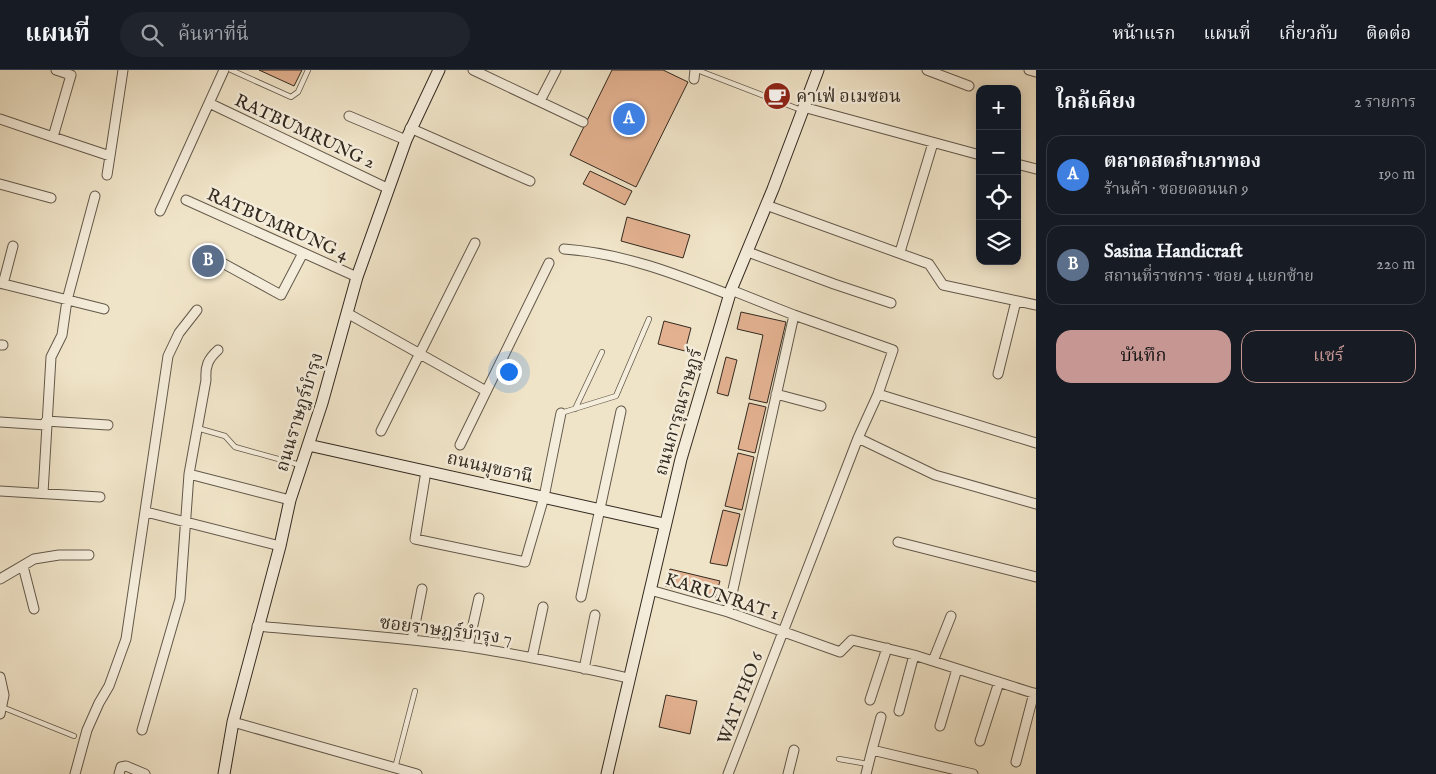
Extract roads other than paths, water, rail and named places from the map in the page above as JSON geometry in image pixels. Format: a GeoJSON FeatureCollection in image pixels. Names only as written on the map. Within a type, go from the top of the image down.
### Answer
{"type":"FeatureCollection","features":[{"type":"Feature","properties":{"kind":"street"},"geometry":{"type":"LineString","coordinates":[[53,137],[72,72],[56,70]]}},
{"type":"Feature","properties":{"kind":"street"},"geometry":{"type":"LineString","coordinates":[[107,175],[123,70]]}},
{"type":"Feature","properties":{"kind":"street"},"geometry":{"type":"LineString","coordinates":[[160,211],[224,70]]}},
{"type":"Feature","properties":{"kind":"street","name":"ถนนราษฎร์บำรุง"},"geometry":{"type":"LineString","coordinates":[[224,774],[233,722],[257,626],[280,546],[290,500],[322,403],[357,276],[410,128],[438,70]]}},
{"type":"Feature","properties":{"kind":"street"},"geometry":{"type":"LineString","coordinates":[[473,70],[583,122]]}},
{"type":"Feature","properties":{"kind":"street"},"geometry":{"type":"LineString","coordinates":[[540,101],[556,70]]}},
{"type":"Feature","properties":{"kind":"street","name":"ถนนการุณราษฏร์"},"geometry":{"type":"LineString","coordinates":[[606,774],[664,524],[730,292],[748,252],[818,70]]}},
{"type":"Feature","properties":{"kind":"street"},"geometry":{"type":"LineString","coordinates":[[927,70],[969,86]]}},
{"type":"Feature","properties":{"kind":"street"},"geometry":{"type":"LineString","coordinates":[[1029,70],[1036,72]]}},
{"type":"Feature","properties":{"kind":"street","name":"RATBUMRUNG 2"},"geometry":{"type":"LineString","coordinates":[[209,103],[387,188]]}},
{"type":"Feature","properties":{"kind":"street"},"geometry":{"type":"LineString","coordinates":[[803,109],[976,154]]}},
{"type":"Feature","properties":{"kind":"street"},"geometry":{"type":"LineString","coordinates":[[349,116],[406,140]]}},
{"type":"Feature","properties":{"kind":"street"},"geometry":{"type":"LineString","coordinates":[[0,119],[110,156]]}},
{"type":"Feature","properties":{"kind":"street"},"geometry":{"type":"LineString","coordinates":[[410,128],[530,181]]}},
{"type":"Feature","properties":{"kind":"street"},"geometry":{"type":"LineString","coordinates":[[900,252],[932,143]]}},
{"type":"Feature","properties":{"kind":"street"},"geometry":{"type":"LineString","coordinates":[[1021,165],[1036,169]]}},
{"type":"Feature","properties":{"kind":"street"},"geometry":{"type":"LineString","coordinates":[[0,184],[51,198]]}},
{"type":"Feature","properties":{"kind":"street"},"geometry":{"type":"LineString","coordinates":[[42,493],[51,357],[62,335],[67,300],[95,196]]}},
{"type":"Feature","properties":{"kind":"street","name":"RATBUMRUNG 4"},"geometry":{"type":"LineString","coordinates":[[186,200],[357,276]]}},
{"type":"Feature","properties":{"kind":"street"},"geometry":{"type":"LineString","coordinates":[[766,205],[929,264],[943,284],[1036,305]]}},
{"type":"Feature","properties":{"kind":"street"},"geometry":{"type":"LineString","coordinates":[[381,431],[474,243]]}},
{"type":"Feature","properties":{"kind":"street"},"geometry":{"type":"LineString","coordinates":[[13,246],[2,283],[104,309]]}},
{"type":"Feature","properties":{"kind":"street"},"geometry":{"type":"LineString","coordinates":[[564,249],[590,251],[614,256],[664,270],[794,315],[728,612]]}},
{"type":"Feature","properties":{"kind":"street"},"geometry":{"type":"LineString","coordinates":[[748,252],[891,303]]}},
{"type":"Feature","properties":{"kind":"street"},"geometry":{"type":"LineString","coordinates":[[218,260],[281,295],[304,253]]}},
{"type":"Feature","properties":{"kind":"street"},"geometry":{"type":"LineString","coordinates":[[460,445],[549,263]]}},
{"type":"Feature","properties":{"kind":"street"},"geometry":{"type":"LineString","coordinates":[[998,374],[1016,301]]}},
{"type":"Feature","properties":{"kind":"street"},"geometry":{"type":"LineString","coordinates":[[75,774],[87,730],[109,686],[126,639],[168,356],[179,333],[197,310]]}},
{"type":"Feature","properties":{"kind":"street"},"geometry":{"type":"LineString","coordinates":[[347,313],[486,391]]}},
{"type":"Feature","properties":{"kind":"street","name":"WAT PHO 6"},"geometry":{"type":"LineString","coordinates":[[728,774],[858,438],[878,394],[893,350],[794,315]]}},
{"type":"Feature","properties":{"kind":"street"},"geometry":{"type":"LineString","coordinates":[[142,730],[180,599],[184,521],[189,474],[206,380],[205,369],[209,359],[218,350]]}},
{"type":"Feature","properties":{"kind":"street"},"geometry":{"type":"LineString","coordinates":[[776,394],[821,406]]}},
{"type":"Feature","properties":{"kind":"street"},"geometry":{"type":"LineString","coordinates":[[878,394],[1036,443]]}},
{"type":"Feature","properties":{"kind":"street"},"geometry":{"type":"LineString","coordinates":[[581,597],[602,509],[621,411]]}},
{"type":"Feature","properties":{"kind":"street"},"geometry":{"type":"LineString","coordinates":[[426,471],[415,540],[525,562],[544,498],[561,414]]}},
{"type":"Feature","properties":{"kind":"street"},"geometry":{"type":"LineString","coordinates":[[0,422],[108,425]]}},
{"type":"Feature","properties":{"kind":"street"},"geometry":{"type":"LineString","coordinates":[[858,438],[935,475],[1036,504]]}},
{"type":"Feature","properties":{"kind":"street","name":"ถนนมุขธานี"},"geometry":{"type":"LineString","coordinates":[[308,445],[664,524]]}},
{"type":"Feature","properties":{"kind":"street"},"geometry":{"type":"LineString","coordinates":[[189,474],[290,500]]}},
{"type":"Feature","properties":{"kind":"street"},"geometry":{"type":"LineString","coordinates":[[0,491],[100,497]]}},
{"type":"Feature","properties":{"kind":"street"},"geometry":{"type":"LineString","coordinates":[[146,512],[280,546]]}},
{"type":"Feature","properties":{"kind":"street"},"geometry":{"type":"LineString","coordinates":[[898,542],[1036,577]]}},
{"type":"Feature","properties":{"kind":"street"},"geometry":{"type":"LineString","coordinates":[[0,579],[30,561],[44,557],[89,555]]}},
{"type":"Feature","properties":{"kind":"street"},"geometry":{"type":"LineString","coordinates":[[23,566],[34,609]]}},
{"type":"Feature","properties":{"kind":"street"},"geometry":{"type":"LineString","coordinates":[[412,640],[422,589]]}},
{"type":"Feature","properties":{"kind":"street","name":"KARUNRAT 1"},"geometry":{"type":"LineString","coordinates":[[650,590],[728,612],[840,652],[852,640],[887,648]]}},
{"type":"Feature","properties":{"kind":"street"},"geometry":{"type":"LineString","coordinates":[[468,647],[479,598]]}},
{"type":"Feature","properties":{"kind":"street"},"geometry":{"type":"LineString","coordinates":[[532,658],[543,607]]}},
{"type":"Feature","properties":{"kind":"street"},"geometry":{"type":"LineString","coordinates":[[584,668],[595,615]]}},
{"type":"Feature","properties":{"kind":"street"},"geometry":{"type":"LineString","coordinates":[[934,662],[951,616]]}},
{"type":"Feature","properties":{"kind":"street","name":"ซอยราษฎร์บำรุง 7"},"geometry":{"type":"LineString","coordinates":[[257,626],[468,647],[629,678]]}},
{"type":"Feature","properties":{"kind":"street"},"geometry":{"type":"LineString","coordinates":[[870,700],[887,648],[1035,693],[1016,762]]}},
{"type":"Feature","properties":{"kind":"street"},"geometry":{"type":"LineString","coordinates":[[899,711],[914,655]]}},
{"type":"Feature","properties":{"kind":"street"},"geometry":{"type":"LineString","coordinates":[[940,726],[957,669]]}},
{"type":"Feature","properties":{"kind":"street"},"geometry":{"type":"LineString","coordinates":[[0,677],[4,695],[1,711]]}},
{"type":"Feature","properties":{"kind":"street"},"geometry":{"type":"LineString","coordinates":[[980,741],[999,682]]}},
{"type":"Feature","properties":{"kind":"street"},"geometry":{"type":"LineString","coordinates":[[866,774],[881,717]]}},
{"type":"Feature","properties":{"kind":"street"},"geometry":{"type":"LineString","coordinates":[[233,722],[417,774]]}},
{"type":"Feature","properties":{"kind":"street"},"geometry":{"type":"LineString","coordinates":[[788,774],[794,750]]}},
{"type":"Feature","properties":{"kind":"street"},"geometry":{"type":"LineString","coordinates":[[872,750],[973,774]]}},
{"type":"Feature","properties":{"kind":"street"},"geometry":{"type":"LineString","coordinates":[[119,774],[121,768],[126,766],[146,774]]}},
{"type":"Feature","properties":{"kind":"lane"},"geometry":{"type":"LineString","coordinates":[[231,70],[291,97],[298,92],[308,70]]}},
{"type":"Feature","properties":{"kind":"lane"},"geometry":{"type":"LineString","coordinates":[[695,73],[803,109]]}},
{"type":"Feature","properties":{"kind":"lane"},"geometry":{"type":"LineString","coordinates":[[561,414],[616,396],[649,319]]}},
{"type":"Feature","properties":{"kind":"lane"},"geometry":{"type":"LineString","coordinates":[[575,409],[602,352]]}},
{"type":"Feature","properties":{"kind":"lane"},"geometry":{"type":"LineString","coordinates":[[197,428],[225,436],[235,447],[301,465]]}},
{"type":"Feature","properties":{"kind":"lane"},"geometry":{"type":"LineString","coordinates":[[394,768],[414,691]]}},
{"type":"Feature","properties":{"kind":"lane"},"geometry":{"type":"LineString","coordinates":[[1,711],[74,736]]}},
{"type":"Feature","properties":{"kind":"lane"},"geometry":{"type":"LineString","coordinates":[[839,759],[868,764]]}},
{"type":"Feature","properties":{"kind":"place","name":"คาเฟ่ อเมซอน"},"geometry":{"type":"Point","coordinates":[777,96]}},
{"type":"Feature","properties":{"kind":"place","name":"ตลาดสดสำเภาทอง"},"geometry":{"type":"Point","coordinates":[629,119]}},
{"type":"Feature","properties":{"kind":"place","name":"Sasina Handicraft"},"geometry":{"type":"Point","coordinates":[208,261]}}]}
